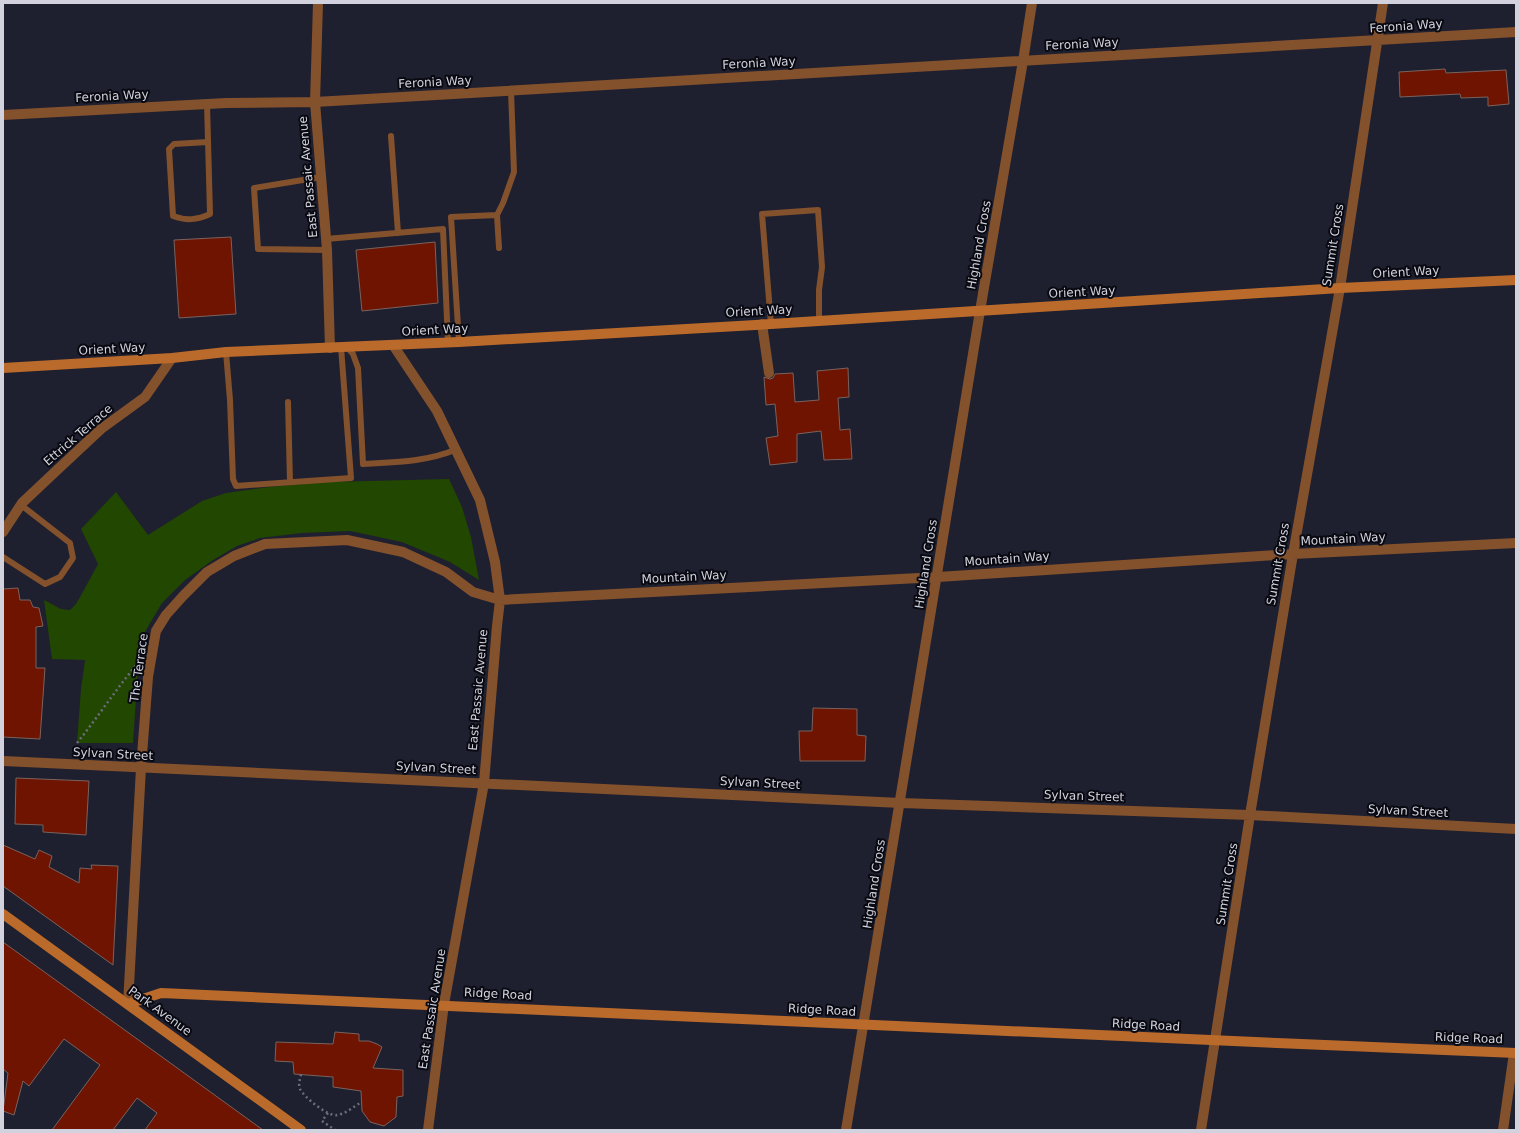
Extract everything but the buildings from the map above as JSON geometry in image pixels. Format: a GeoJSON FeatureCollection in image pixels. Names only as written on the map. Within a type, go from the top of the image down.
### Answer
{"type":"FeatureCollection","features":[{"type":"Feature","properties":{"kind":"street","name":"East Passaic Avenue"},"geometry":{"type":"LineString","coordinates":[[318,3],[315,102],[327,250],[330,348]]}},
{"type":"Feature","properties":{"kind":"street","name":"Highland Cross"},"geometry":{"type":"LineString","coordinates":[[846,1130],[1032,3]]}},
{"type":"Feature","properties":{"kind":"street","name":"Summit Cross"},"geometry":{"type":"LineString","coordinates":[[1201,1130],[1250,815],[1293,554],[1340,288],[1383,3]]}},
{"type":"Feature","properties":{"kind":"street","name":"Feronia Way"},"geometry":{"type":"LineString","coordinates":[[3,114],[207,104],[315,102],[1516,32]]}},
{"type":"Feature","properties":{"kind":"street","name":"Orient Way"},"geometry":{"type":"LineString","coordinates":[[3,368],[172,358],[226,352],[459,342],[1340,288],[1516,280]]}},
{"type":"Feature","properties":{"kind":"street"},"geometry":{"type":"LineString","coordinates":[[767,324],[769,373]]}},
{"type":"Feature","properties":{"kind":"street","name":"East Passaic Avenue"},"geometry":{"type":"LineString","coordinates":[[393,345],[437,412],[480,500],[495,562],[500,600],[484,783],[444,1004],[428,1130]]}},
{"type":"Feature","properties":{"kind":"street","name":"Ettrick Terrace"},"geometry":{"type":"LineString","coordinates":[[3,532],[21,505],[101,429],[144,397],[172,358]]}},
{"type":"Feature","properties":{"kind":"street","name":"The Terrace"},"geometry":{"type":"LineString","coordinates":[[128,1004],[141,768],[148,677],[156,632],[166,615],[207,572],[234,556],[265,544],[347,540],[403,552],[446,572],[473,592],[500,600]]}},
{"type":"Feature","properties":{"kind":"street","name":"Mountain Way"},"geometry":{"type":"LineString","coordinates":[[500,600],[938,577],[1293,554],[1516,542]]}},
{"type":"Feature","properties":{"kind":"street","name":"Sylvan Street"},"geometry":{"type":"LineString","coordinates":[[3,761],[901,803],[1250,815],[1516,829]]}},
{"type":"Feature","properties":{"kind":"street","name":"Park Avenue"},"geometry":{"type":"LineString","coordinates":[[3,914],[301,1130]]}},
{"type":"Feature","properties":{"kind":"street","name":"Ridge Road"},"geometry":{"type":"LineString","coordinates":[[128,1004],[161,993],[444,1004],[864,1025],[1515,1053]]}},
{"type":"Feature","properties":{"kind":"street"},"geometry":{"type":"LineString","coordinates":[[1503,1130],[1515,1053]]}},
{"type":"Feature","properties":{"kind":"lane"},"geometry":{"type":"LineString","coordinates":[[499,248],[497,214],[514,172],[511,91]]}},
{"type":"Feature","properties":{"kind":"lane"},"geometry":{"type":"LineString","coordinates":[[207,104],[210,214],[199,219],[185,220],[174,216],[169,149],[174,144],[208,142]]}},
{"type":"Feature","properties":{"kind":"lane"},"geometry":{"type":"LineString","coordinates":[[391,136],[398,233]]}},
{"type":"Feature","properties":{"kind":"lane"},"geometry":{"type":"LineString","coordinates":[[321,178],[254,188],[258,248],[327,250]]}},
{"type":"Feature","properties":{"kind":"lane"},"geometry":{"type":"LineString","coordinates":[[767,324],[769,287],[762,214],[818,210],[822,267],[820,281],[819,320]]}},
{"type":"Feature","properties":{"kind":"lane"},"geometry":{"type":"LineString","coordinates":[[459,342],[451,216],[497,214]]}},
{"type":"Feature","properties":{"kind":"lane"},"geometry":{"type":"LineString","coordinates":[[326,239],[443,230],[448,342]]}},
{"type":"Feature","properties":{"kind":"lane"},"geometry":{"type":"LineString","coordinates":[[344,347],[353,354],[358,368],[363,464],[411,461],[439,456],[455,450]]}},
{"type":"Feature","properties":{"kind":"lane"},"geometry":{"type":"LineString","coordinates":[[226,352],[234,479],[236,486],[351,478],[344,347]]}},
{"type":"Feature","properties":{"kind":"lane"},"geometry":{"type":"LineString","coordinates":[[288,402],[290,482]]}},
{"type":"Feature","properties":{"kind":"lane"},"geometry":{"type":"LineString","coordinates":[[3,557],[45,584],[60,578],[73,558],[70,542],[21,505]]}},
{"type":"Feature","properties":{"kind":"path"},"geometry":{"type":"LineString","coordinates":[[77,743],[93,724],[117,688],[139,661]]}},
{"type":"Feature","properties":{"kind":"path"},"geometry":{"type":"LineString","coordinates":[[302,1074],[299,1083],[301,1090],[330,1115],[344,1113],[362,1102]]}},
{"type":"Feature","properties":{"kind":"path"},"geometry":{"type":"LineString","coordinates":[[328,1113],[322,1121],[335,1130]]}},
{"type":"Feature","properties":{"kind":"green space"},"geometry":{"type":"Polygon","coordinates":[[[449,479],[462,507],[471,537],[479,580],[450,562],[402,542],[350,531],[302,533],[260,538],[237,546],[213,560],[185,580],[162,603],[146,630],[139,654],[133,743],[77,743],[85,660],[52,659],[44,600],[61,609],[70,610],[76,604],[98,564],[81,529],[116,492],[148,535],[202,501],[226,493],[269,487],[327,482],[449,479]]]}}]}
